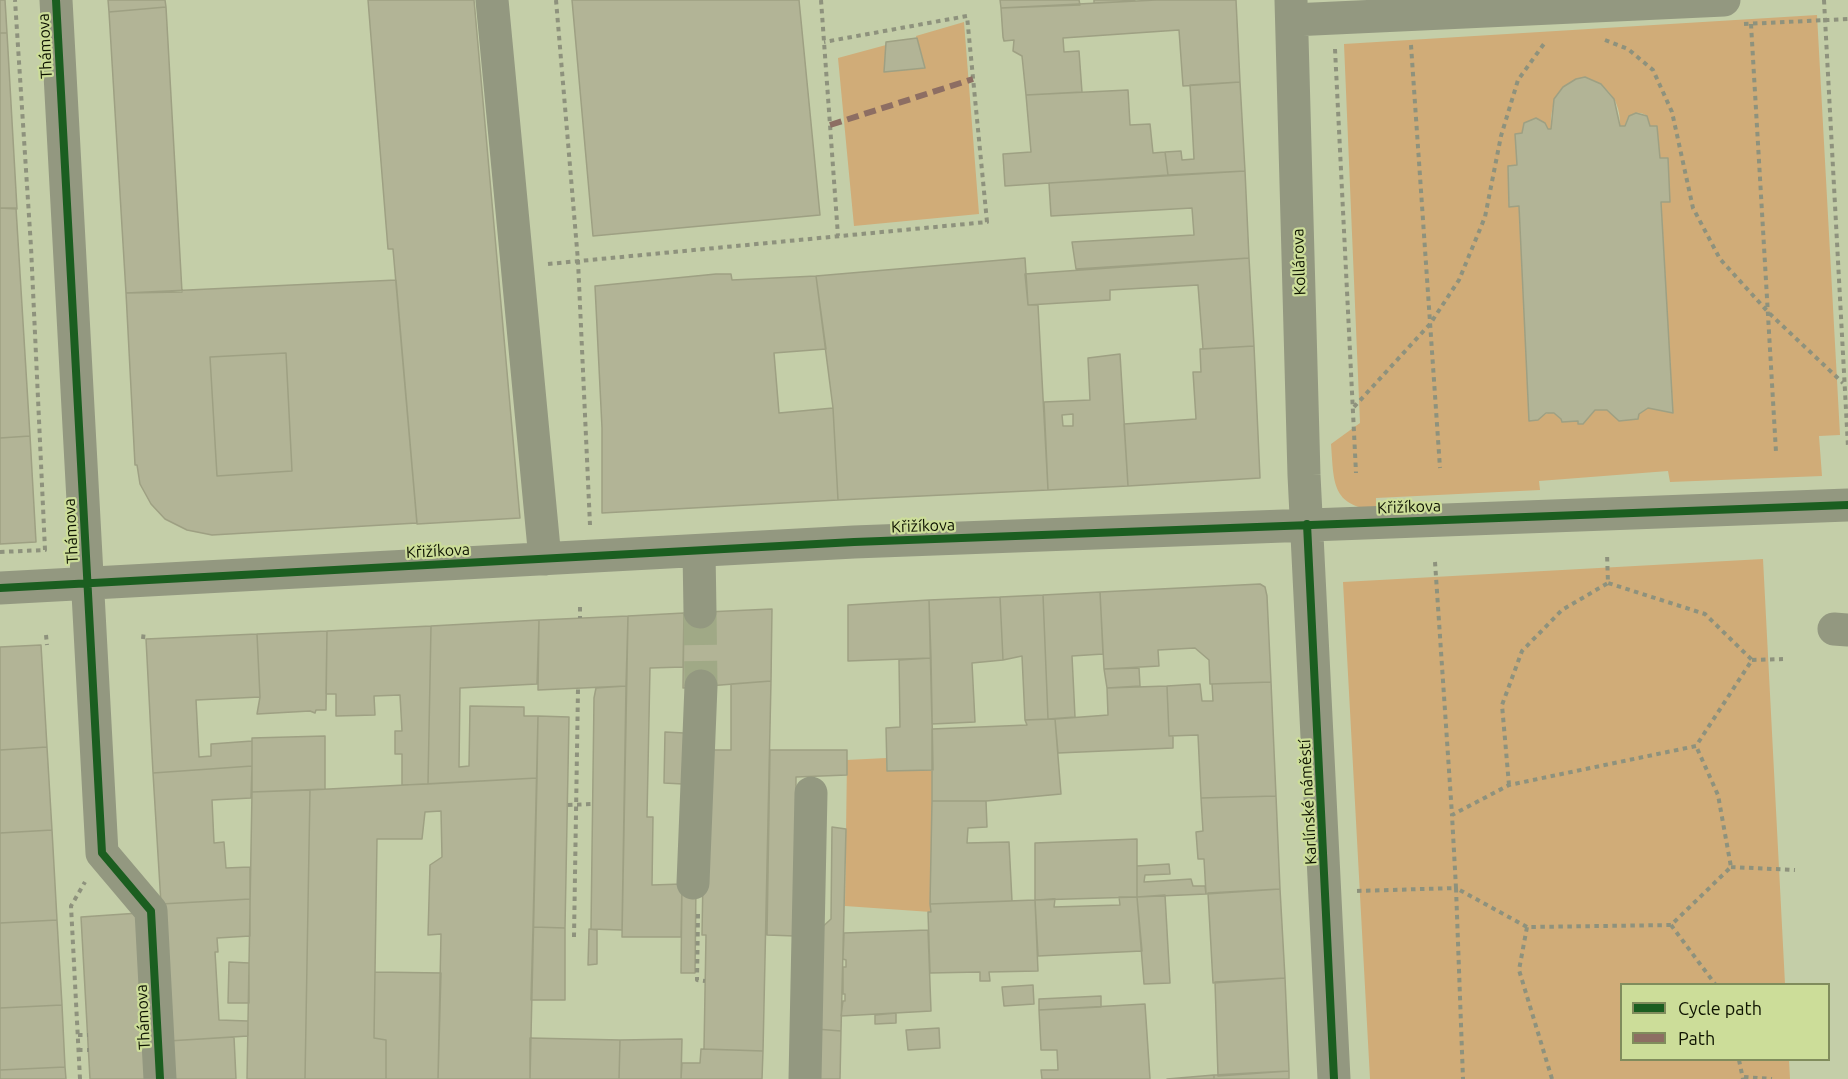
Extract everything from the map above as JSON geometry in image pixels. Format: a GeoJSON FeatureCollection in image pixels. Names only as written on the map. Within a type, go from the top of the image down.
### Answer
{"type":"FeatureCollection","features":[{"type":"Feature","properties":{"kind":"street","name":"Thámova"},"geometry":{"type":"LineString","coordinates":[[56,0],[102,853],[151,911],[160,1079]]}},
{"type":"Feature","properties":{"kind":"street"},"geometry":{"type":"LineString","coordinates":[[492,0],[545,559]]}},
{"type":"Feature","properties":{"kind":"street"},"geometry":{"type":"LineString","coordinates":[[1292,10],[1598,15],[1724,0]]}},
{"type":"Feature","properties":{"kind":"street","name":"Kollárova"},"geometry":{"type":"LineString","coordinates":[[1292,10],[1308,524]]}},
{"type":"Feature","properties":{"kind":"street","name":"Křižíkova"},"geometry":{"type":"LineString","coordinates":[[0,588],[699,551],[1308,524],[1848,505]]}},
{"type":"Feature","properties":{"kind":"street","name":"Karlínské náměstí"},"geometry":{"type":"LineString","coordinates":[[1308,524],[1334,1079]]}},
{"type":"Feature","properties":{"kind":"street"},"geometry":{"type":"LineString","coordinates":[[699,551],[700,612]]}},
{"type":"Feature","properties":{"kind":"street"},"geometry":{"type":"LineString","coordinates":[[693,877],[701,686]]}},
{"type":"Feature","properties":{"kind":"street"},"geometry":{"type":"LineString","coordinates":[[805,1079],[811,793]]}},
{"type":"Feature","properties":{"kind":"path"},"geometry":{"type":"LineString","coordinates":[[0,552],[45,550],[31,247],[15,0]]}},
{"type":"Feature","properties":{"kind":"path"},"geometry":{"type":"LineString","coordinates":[[556,0],[578,261],[590,526]]}},
{"type":"Feature","properties":{"kind":"path"},"geometry":{"type":"LineString","coordinates":[[821,0],[838,236]]}},
{"type":"Feature","properties":{"kind":"path"},"geometry":{"type":"LineString","coordinates":[[1824,0],[1848,447]]}},
{"type":"Feature","properties":{"kind":"path"},"geometry":{"type":"LineString","coordinates":[[1598,15],[1628,48],[1653,70],[1672,112],[1693,208],[1720,259],[1769,313],[1843,383]]}},
{"type":"Feature","properties":{"kind":"path"},"geometry":{"type":"LineString","coordinates":[[518,267],[987,222],[967,16],[824,42]]}},
{"type":"Feature","properties":{"kind":"path"},"geometry":{"type":"LineString","coordinates":[[1751,24],[1776,452]]}},
{"type":"Feature","properties":{"kind":"path"},"geometry":{"type":"LineString","coordinates":[[1354,407],[1430,324],[1459,280],[1485,217],[1501,136],[1518,80],[1548,38]]}},
{"type":"Feature","properties":{"kind":"path"},"geometry":{"type":"LineString","coordinates":[[1412,44],[1440,468]]}},
{"type":"Feature","properties":{"kind":"path"},"geometry":{"type":"LineString","coordinates":[[1335,49],[1356,473]]}},
{"type":"Feature","properties":{"kind":"path"},"geometry":{"type":"LineString","coordinates":[[1607,553],[1608,583]]}},
{"type":"Feature","properties":{"kind":"path"},"geometry":{"type":"LineString","coordinates":[[1435,562],[1452,815],[1464,1079]]}},
{"type":"Feature","properties":{"kind":"path"},"geometry":{"type":"LineString","coordinates":[[1509,785],[1502,705],[1522,651],[1562,610],[1608,583],[1705,614],[1752,660],[1783,659]]}},
{"type":"Feature","properties":{"kind":"path"},"geometry":{"type":"LineString","coordinates":[[580,607],[580,618]]}},
{"type":"Feature","properties":{"kind":"path"},"geometry":{"type":"LineString","coordinates":[[143,639],[144,630]]}},
{"type":"Feature","properties":{"kind":"path"},"geometry":{"type":"LineString","coordinates":[[46,635],[47,645]]}},
{"type":"Feature","properties":{"kind":"path"},"geometry":{"type":"LineString","coordinates":[[1452,815],[1509,785],[1696,746],[1752,660]]}},
{"type":"Feature","properties":{"kind":"path"},"geometry":{"type":"LineString","coordinates":[[574,937],[578,689]]}},
{"type":"Feature","properties":{"kind":"path"},"geometry":{"type":"LineString","coordinates":[[1696,746],[1718,795],[1731,867]]}},
{"type":"Feature","properties":{"kind":"path"},"geometry":{"type":"LineString","coordinates":[[568,805],[592,804]]}},
{"type":"Feature","properties":{"kind":"path"},"geometry":{"type":"LineString","coordinates":[[80,1079],[70,906],[102,853]]}},
{"type":"Feature","properties":{"kind":"path"},"geometry":{"type":"LineString","coordinates":[[1326,892],[1456,888],[1527,927],[1671,925],[1731,867],[1795,870]]}},
{"type":"Feature","properties":{"kind":"path"},"geometry":{"type":"LineString","coordinates":[[693,877],[699,871],[697,980],[705,981]]}},
{"type":"Feature","properties":{"kind":"path"},"geometry":{"type":"LineString","coordinates":[[1671,925],[1714,983]]}},
{"type":"Feature","properties":{"kind":"path"},"geometry":{"type":"LineString","coordinates":[[1527,927],[1519,970],[1552,1079]]}},
{"type":"Feature","properties":{"kind":"path"},"geometry":{"type":"LineString","coordinates":[[78,1035],[88,1035]]}},
{"type":"Feature","properties":{"kind":"path"},"geometry":{"type":"LineString","coordinates":[[78,1050],[89,1050]]}},
{"type":"Feature","properties":{"kind":"path"},"geometry":{"type":"LineString","coordinates":[[1740,1061],[1744,1078],[1772,1079]]}},
{"type":"Feature","properties":{"kind":"shaded area"},"geometry":{"type":"Polygon","coordinates":[[[1817,15],[1840,435],[1819,436],[1822,476],[1670,482],[1668,471],[1539,481],[1540,490],[1376,498],[1376,510],[1361,508],[1343,497],[1335,481],[1331,444],[1360,423],[1344,44],[1817,15]],[[1585,77],[1562,89],[1554,103],[1551,129],[1536,118],[1524,123],[1522,133],[1516,134],[1517,165],[1508,166],[1509,206],[1519,206],[1529,420],[1553,413],[1562,422],[1578,421],[1578,424],[1595,410],[1607,410],[1620,421],[1638,419],[1639,414],[1648,408],[1673,413],[1661,202],[1668,158],[1660,158],[1657,126],[1650,126],[1647,116],[1636,113],[1630,116],[1625,126],[1620,126],[1618,109],[1612,95],[1593,80],[1585,77]]]}},
{"type":"Feature","properties":{"kind":"shaded area"},"geometry":{"type":"Polygon","coordinates":[[[964,22],[979,214],[854,226],[838,58],[886,45],[884,72],[925,68],[916,36],[964,22]]]}},
{"type":"Feature","properties":{"kind":"shaded area"},"geometry":{"type":"Polygon","coordinates":[[[1763,559],[1785,983],[1620,983],[1620,1061],[1789,1061],[1790,1079],[1370,1079],[1343,582],[1763,559]]]}},
{"type":"Feature","properties":{"kind":"shaded area"},"geometry":{"type":"Polygon","coordinates":[[[886,758],[887,771],[933,770],[931,912],[845,906],[847,760],[886,758]]]}},
{"type":"Feature","properties":{"kind":"building"},"geometry":{"type":"Polygon","coordinates":[[[0,0],[5,0],[7,33],[0,33],[0,0]]]}},
{"type":"Feature","properties":{"kind":"building"},"geometry":{"type":"Polygon","coordinates":[[[108,0],[165,0],[166,7],[109,12],[108,0]]]}},
{"type":"Feature","properties":{"kind":"building"},"geometry":{"type":"Polygon","coordinates":[[[368,0],[474,0],[520,518],[417,524],[393,249],[388,249],[368,0]]]}},
{"type":"Feature","properties":{"kind":"building"},"geometry":{"type":"Polygon","coordinates":[[[572,0],[799,0],[820,215],[593,236],[572,0]]]}},
{"type":"Feature","properties":{"kind":"building"},"geometry":{"type":"Polygon","coordinates":[[[1000,0],[1079,0],[1080,5],[1001,8],[1000,0]]]}},
{"type":"Feature","properties":{"kind":"building"},"geometry":{"type":"Polygon","coordinates":[[[1094,0],[1134,0],[1135,1],[1094,3],[1094,0]]]}},
{"type":"Feature","properties":{"kind":"building"},"geometry":{"type":"Polygon","coordinates":[[[1156,0],[1236,0],[1240,82],[1183,86],[1179,30],[1063,38],[1064,52],[1079,51],[1082,92],[1026,95],[1022,56],[1013,51],[1014,40],[1004,41],[1003,37],[1001,8],[1156,0]]]}},
{"type":"Feature","properties":{"kind":"building"},"geometry":{"type":"Polygon","coordinates":[[[166,7],[182,292],[126,293],[109,12],[166,7]]]}},
{"type":"Feature","properties":{"kind":"building"},"geometry":{"type":"Polygon","coordinates":[[[0,33],[7,33],[17,209],[0,208],[0,33]]]}},
{"type":"Feature","properties":{"kind":"building"},"geometry":{"type":"Polygon","coordinates":[[[917,38],[925,68],[884,72],[886,42],[917,38]]]}},
{"type":"Feature","properties":{"kind":"building"},"geometry":{"type":"Polygon","coordinates":[[[1585,77],[1601,84],[1614,99],[1620,126],[1625,126],[1629,116],[1636,113],[1647,116],[1650,126],[1657,126],[1660,158],[1668,158],[1670,202],[1661,202],[1673,413],[1648,408],[1639,414],[1638,419],[1619,421],[1607,410],[1595,410],[1583,424],[1578,424],[1578,421],[1562,422],[1554,413],[1546,413],[1538,420],[1529,421],[1519,206],[1509,207],[1508,166],[1517,165],[1515,134],[1522,133],[1524,123],[1536,118],[1551,129],[1554,99],[1563,87],[1576,79],[1585,77]]]}},
{"type":"Feature","properties":{"kind":"building"},"geometry":{"type":"Polygon","coordinates":[[[1240,82],[1245,171],[1168,175],[1165,152],[1181,151],[1182,160],[1194,159],[1190,85],[1240,82]]]}},
{"type":"Feature","properties":{"kind":"building"},"geometry":{"type":"Polygon","coordinates":[[[1128,90],[1130,125],[1150,124],[1153,153],[1165,152],[1168,175],[1005,186],[1003,154],[1031,152],[1026,95],[1128,90]]]}},
{"type":"Feature","properties":{"kind":"building"},"geometry":{"type":"Polygon","coordinates":[[[1245,171],[1249,258],[1076,269],[1072,242],[1194,235],[1192,208],[1051,216],[1049,183],[1245,171]]]}},
{"type":"Feature","properties":{"kind":"building"},"geometry":{"type":"Polygon","coordinates":[[[0,208],[16,208],[30,436],[0,438],[0,208]]]}},
{"type":"Feature","properties":{"kind":"building"},"geometry":{"type":"Polygon","coordinates":[[[1025,258],[1028,305],[1038,305],[1048,490],[838,500],[833,408],[816,276],[1025,258]]]}},
{"type":"Feature","properties":{"kind":"building"},"geometry":{"type":"Polygon","coordinates":[[[1249,258],[1254,346],[1203,349],[1198,285],[1110,290],[1110,300],[1028,305],[1025,274],[1249,258]]]}},
{"type":"Feature","properties":{"kind":"building"},"geometry":{"type":"Polygon","coordinates":[[[731,274],[732,280],[816,276],[826,349],[774,353],[779,413],[833,408],[838,500],[602,513],[602,428],[595,286],[731,274]]]}},
{"type":"Feature","properties":{"kind":"building"},"geometry":{"type":"Polygon","coordinates":[[[396,280],[417,523],[212,535],[187,530],[165,519],[151,504],[140,484],[137,465],[135,465],[126,293],[396,280]],[[286,353],[210,357],[217,476],[292,471],[286,353]]]}},
{"type":"Feature","properties":{"kind":"building"},"geometry":{"type":"Polygon","coordinates":[[[1254,346],[1260,478],[1128,486],[1124,424],[1196,419],[1193,372],[1201,372],[1200,349],[1254,346]]]}},
{"type":"Feature","properties":{"kind":"building"},"geometry":{"type":"Polygon","coordinates":[[[286,353],[292,471],[217,476],[210,357],[286,353]]]}},
{"type":"Feature","properties":{"kind":"building"},"geometry":{"type":"Polygon","coordinates":[[[1120,354],[1128,486],[1048,490],[1044,402],[1090,400],[1088,358],[1120,354]],[[1073,414],[1062,415],[1063,426],[1073,426],[1073,414]]]}},
{"type":"Feature","properties":{"kind":"building"},"geometry":{"type":"Polygon","coordinates":[[[30,436],[36,542],[0,544],[0,438],[30,436]]]}},
{"type":"Feature","properties":{"kind":"building"},"geometry":{"type":"Polygon","coordinates":[[[1260,584],[1265,587],[1267,596],[1271,682],[1210,684],[1209,660],[1195,648],[1158,650],[1159,666],[1104,669],[1100,592],[1260,584]]]}},
{"type":"Feature","properties":{"kind":"building"},"geometry":{"type":"Polygon","coordinates":[[[1100,592],[1103,654],[1072,656],[1075,717],[1048,719],[1043,595],[1100,592]]]}},
{"type":"Feature","properties":{"kind":"building"},"geometry":{"type":"Polygon","coordinates":[[[1043,595],[1048,719],[1025,720],[1022,656],[1003,660],[1000,597],[1043,595]]]}},
{"type":"Feature","properties":{"kind":"building"},"geometry":{"type":"Polygon","coordinates":[[[1000,597],[1003,660],[972,663],[975,722],[932,724],[929,600],[1000,597]]]}},
{"type":"Feature","properties":{"kind":"building"},"geometry":{"type":"Polygon","coordinates":[[[929,600],[931,658],[848,661],[848,605],[929,600]]]}},
{"type":"Feature","properties":{"kind":"building"},"geometry":{"type":"Polygon","coordinates":[[[772,609],[771,681],[683,688],[684,613],[772,609]]]}},
{"type":"Feature","properties":{"kind":"building"},"geometry":{"type":"Polygon","coordinates":[[[684,613],[683,667],[650,668],[647,817],[653,817],[652,885],[682,884],[681,937],[622,937],[628,616],[684,613]]]}},
{"type":"Feature","properties":{"kind":"building"},"geometry":{"type":"Polygon","coordinates":[[[628,616],[626,686],[538,690],[539,620],[628,616]]]}},
{"type":"Feature","properties":{"kind":"building"},"geometry":{"type":"Polygon","coordinates":[[[539,620],[537,684],[460,688],[459,767],[469,766],[470,706],[524,707],[524,716],[538,716],[537,778],[428,784],[431,626],[539,620]]]}},
{"type":"Feature","properties":{"kind":"building"},"geometry":{"type":"Polygon","coordinates":[[[431,626],[428,784],[402,785],[402,754],[395,754],[395,731],[402,731],[400,695],[374,696],[375,715],[336,716],[336,694],[326,694],[327,631],[431,626]]]}},
{"type":"Feature","properties":{"kind":"building"},"geometry":{"type":"Polygon","coordinates":[[[327,631],[326,710],[316,710],[315,713],[310,711],[257,714],[260,697],[257,634],[327,631]]]}},
{"type":"Feature","properties":{"kind":"building"},"geometry":{"type":"Polygon","coordinates":[[[257,634],[260,697],[196,700],[199,757],[211,756],[211,744],[252,741],[252,766],[153,773],[146,639],[257,634]]]}},
{"type":"Feature","properties":{"kind":"building"},"geometry":{"type":"Polygon","coordinates":[[[41,645],[47,747],[0,750],[0,647],[41,645]]]}},
{"type":"Feature","properties":{"kind":"building"},"geometry":{"type":"Polygon","coordinates":[[[931,658],[933,770],[887,771],[886,728],[900,727],[899,660],[931,658]]]}},
{"type":"Feature","properties":{"kind":"building"},"geometry":{"type":"Polygon","coordinates":[[[1139,668],[1140,686],[1107,688],[1104,669],[1139,668]]]}},
{"type":"Feature","properties":{"kind":"building"},"geometry":{"type":"Polygon","coordinates":[[[771,681],[763,1051],[704,1049],[706,935],[702,935],[705,760],[709,750],[731,750],[731,684],[771,681]]]}},
{"type":"Feature","properties":{"kind":"building"},"geometry":{"type":"Polygon","coordinates":[[[1271,682],[1276,796],[1201,798],[1198,735],[1169,736],[1167,686],[1200,684],[1202,701],[1213,701],[1212,684],[1271,682]]]}},
{"type":"Feature","properties":{"kind":"building"},"geometry":{"type":"Polygon","coordinates":[[[626,686],[622,930],[591,929],[594,698],[596,688],[626,686]]]}},
{"type":"Feature","properties":{"kind":"building"},"geometry":{"type":"Polygon","coordinates":[[[1167,686],[1169,736],[1173,736],[1173,748],[1058,753],[1055,719],[1108,715],[1107,688],[1167,686]]]}},
{"type":"Feature","properties":{"kind":"building"},"geometry":{"type":"Polygon","coordinates":[[[538,716],[569,717],[565,928],[533,927],[538,716]]]}},
{"type":"Feature","properties":{"kind":"building"},"geometry":{"type":"Polygon","coordinates":[[[1055,719],[1061,794],[986,801],[932,801],[932,729],[1027,725],[1025,720],[1055,719]]]}},
{"type":"Feature","properties":{"kind":"building"},"geometry":{"type":"Polygon","coordinates":[[[665,732],[684,733],[683,784],[664,783],[665,732]]]}},
{"type":"Feature","properties":{"kind":"building"},"geometry":{"type":"Polygon","coordinates":[[[325,736],[325,789],[252,792],[252,738],[325,736]]]}},
{"type":"Feature","properties":{"kind":"building"},"geometry":{"type":"Polygon","coordinates":[[[47,747],[52,830],[0,833],[0,750],[47,747]]]}},
{"type":"Feature","properties":{"kind":"building"},"geometry":{"type":"Polygon","coordinates":[[[770,750],[847,750],[847,775],[796,777],[795,936],[767,935],[770,750]]]}},
{"type":"Feature","properties":{"kind":"building"},"geometry":{"type":"Polygon","coordinates":[[[252,766],[251,798],[212,800],[214,843],[224,842],[226,868],[250,867],[250,899],[161,904],[153,773],[252,766]]]}},
{"type":"Feature","properties":{"kind":"building"},"geometry":{"type":"Polygon","coordinates":[[[537,778],[530,1079],[438,1079],[441,934],[428,935],[430,865],[442,857],[441,811],[425,812],[422,839],[377,839],[374,1038],[386,1040],[386,1079],[305,1079],[310,790],[537,778]]]}},
{"type":"Feature","properties":{"kind":"building"},"geometry":{"type":"Polygon","coordinates":[[[310,790],[305,1079],[247,1079],[252,792],[310,790]]]}},
{"type":"Feature","properties":{"kind":"building"},"geometry":{"type":"Polygon","coordinates":[[[1276,796],[1280,889],[1206,894],[1204,859],[1198,859],[1196,832],[1203,831],[1201,798],[1276,796]]]}},
{"type":"Feature","properties":{"kind":"building"},"geometry":{"type":"Polygon","coordinates":[[[932,801],[986,801],[987,827],[968,828],[967,843],[1009,842],[1012,901],[930,904],[932,801]]]}},
{"type":"Feature","properties":{"kind":"building"},"geometry":{"type":"Polygon","coordinates":[[[832,827],[846,829],[841,1031],[816,1029],[818,931],[831,919],[832,827]]]}},
{"type":"Feature","properties":{"kind":"building"},"geometry":{"type":"Polygon","coordinates":[[[52,830],[57,920],[0,923],[0,833],[52,830]]]}},
{"type":"Feature","properties":{"kind":"building"},"geometry":{"type":"Polygon","coordinates":[[[1137,839],[1137,897],[1035,900],[1035,843],[1137,839]]]}},
{"type":"Feature","properties":{"kind":"building"},"geometry":{"type":"Polygon","coordinates":[[[1169,864],[1170,874],[1145,875],[1144,882],[1191,879],[1193,886],[1205,886],[1206,894],[1137,897],[1137,866],[1169,864]]]}},
{"type":"Feature","properties":{"kind":"building"},"geometry":{"type":"Polygon","coordinates":[[[682,884],[696,884],[695,973],[681,973],[682,884]]]}},
{"type":"Feature","properties":{"kind":"building"},"geometry":{"type":"Polygon","coordinates":[[[1280,889],[1285,978],[1213,983],[1208,893],[1280,889]]]}},
{"type":"Feature","properties":{"kind":"building"},"geometry":{"type":"Polygon","coordinates":[[[1165,895],[1170,983],[1144,984],[1137,897],[1165,895]]]}},
{"type":"Feature","properties":{"kind":"building"},"geometry":{"type":"Polygon","coordinates":[[[1119,897],[1137,897],[1142,951],[1038,956],[1035,900],[1055,899],[1054,907],[1120,905],[1119,897]]]}},
{"type":"Feature","properties":{"kind":"building"},"geometry":{"type":"Polygon","coordinates":[[[250,899],[250,936],[217,938],[218,952],[215,952],[219,1020],[248,1021],[248,1036],[168,1041],[161,904],[250,899]]]}},
{"type":"Feature","properties":{"kind":"building"},"geometry":{"type":"Polygon","coordinates":[[[1035,900],[1038,971],[989,972],[990,981],[980,981],[980,972],[930,973],[928,912],[931,912],[930,904],[1035,900]]]}},
{"type":"Feature","properties":{"kind":"building"},"geometry":{"type":"Polygon","coordinates":[[[139,913],[148,1079],[90,1079],[81,917],[139,913]]]}},
{"type":"Feature","properties":{"kind":"building"},"geometry":{"type":"Polygon","coordinates":[[[57,920],[62,1005],[0,1008],[0,923],[57,920]]]}},
{"type":"Feature","properties":{"kind":"building"},"geometry":{"type":"Polygon","coordinates":[[[533,927],[565,928],[565,1000],[531,1000],[533,927]]]}},
{"type":"Feature","properties":{"kind":"building"},"geometry":{"type":"Polygon","coordinates":[[[589,929],[597,930],[597,964],[588,965],[589,929]]]}},
{"type":"Feature","properties":{"kind":"building"},"geometry":{"type":"Polygon","coordinates":[[[928,930],[931,1011],[841,1016],[843,1001],[845,1001],[845,994],[843,994],[843,967],[846,967],[846,960],[843,959],[844,933],[928,930]]]}},
{"type":"Feature","properties":{"kind":"building"},"geometry":{"type":"Polygon","coordinates":[[[229,962],[249,963],[249,1003],[228,1003],[229,962]]]}},
{"type":"Feature","properties":{"kind":"building"},"geometry":{"type":"Polygon","coordinates":[[[375,972],[441,973],[438,1079],[386,1079],[386,1040],[374,1038],[375,972]]]}},
{"type":"Feature","properties":{"kind":"building"},"geometry":{"type":"Polygon","coordinates":[[[1285,978],[1289,1071],[1218,1076],[1215,982],[1285,978]]]}},
{"type":"Feature","properties":{"kind":"building"},"geometry":{"type":"Polygon","coordinates":[[[1033,985],[1034,1004],[1004,1006],[1002,987],[1033,985]]]}},
{"type":"Feature","properties":{"kind":"building"},"geometry":{"type":"Polygon","coordinates":[[[1101,996],[1101,1007],[1039,1010],[1039,999],[1101,996]]]}},
{"type":"Feature","properties":{"kind":"building"},"geometry":{"type":"Polygon","coordinates":[[[1145,1004],[1150,1079],[1042,1079],[1041,1070],[1058,1070],[1057,1050],[1041,1050],[1039,1010],[1145,1004]]]}},
{"type":"Feature","properties":{"kind":"building"},"geometry":{"type":"Polygon","coordinates":[[[62,1005],[65,1067],[0,1070],[0,1008],[62,1005]]]}},
{"type":"Feature","properties":{"kind":"building"},"geometry":{"type":"Polygon","coordinates":[[[896,1013],[896,1023],[875,1024],[875,1015],[896,1013]]]}},
{"type":"Feature","properties":{"kind":"building"},"geometry":{"type":"Polygon","coordinates":[[[939,1028],[940,1048],[908,1050],[906,1030],[939,1028]]]}},
{"type":"Feature","properties":{"kind":"building"},"geometry":{"type":"Polygon","coordinates":[[[816,1029],[841,1031],[840,1079],[815,1079],[816,1029]]]}},
{"type":"Feature","properties":{"kind":"building"},"geometry":{"type":"Polygon","coordinates":[[[234,1037],[236,1079],[170,1079],[168,1041],[234,1037]]]}},
{"type":"Feature","properties":{"kind":"building"},"geometry":{"type":"Polygon","coordinates":[[[530,1038],[620,1040],[619,1079],[530,1079],[530,1038]]]}},
{"type":"Feature","properties":{"kind":"building"},"geometry":{"type":"Polygon","coordinates":[[[682,1039],[681,1079],[619,1079],[620,1040],[682,1039]]]}},
{"type":"Feature","properties":{"kind":"building"},"geometry":{"type":"Polygon","coordinates":[[[701,1049],[763,1051],[762,1079],[681,1079],[682,1063],[700,1063],[701,1049]]]}},
{"type":"Feature","properties":{"kind":"building"},"geometry":{"type":"Polygon","coordinates":[[[65,1067],[66,1079],[0,1079],[0,1070],[65,1067]]]}},
{"type":"Feature","properties":{"kind":"building"},"geometry":{"type":"Polygon","coordinates":[[[1289,1071],[1289,1079],[1214,1079],[1214,1075],[1289,1071]]]}},
{"type":"Feature","properties":{"kind":"building"},"geometry":{"type":"Polygon","coordinates":[[[1214,1075],[1214,1079],[1167,1079],[1214,1075]]]}},
{"type":"Feature","properties":{"kind":"tunnel"},"geometry":{"type":"LineString","coordinates":[[700,612],[701,686]]}},
{"type":"Feature","properties":{"kind":"marked path"},"geometry":{"type":"LineString","coordinates":[[830,125],[973,79]]}},
{"type":"Feature","properties":{"kind":"cycle path"},"geometry":{"type":"LineString","coordinates":[[56,0],[102,853],[151,911],[160,1079]]}},
{"type":"Feature","properties":{"kind":"cycle path"},"geometry":{"type":"LineString","coordinates":[[0,588],[854,542],[1848,505]]}},
{"type":"Feature","properties":{"kind":"cycle path"},"geometry":{"type":"LineString","coordinates":[[1307,524],[1334,1079]]}}]}
